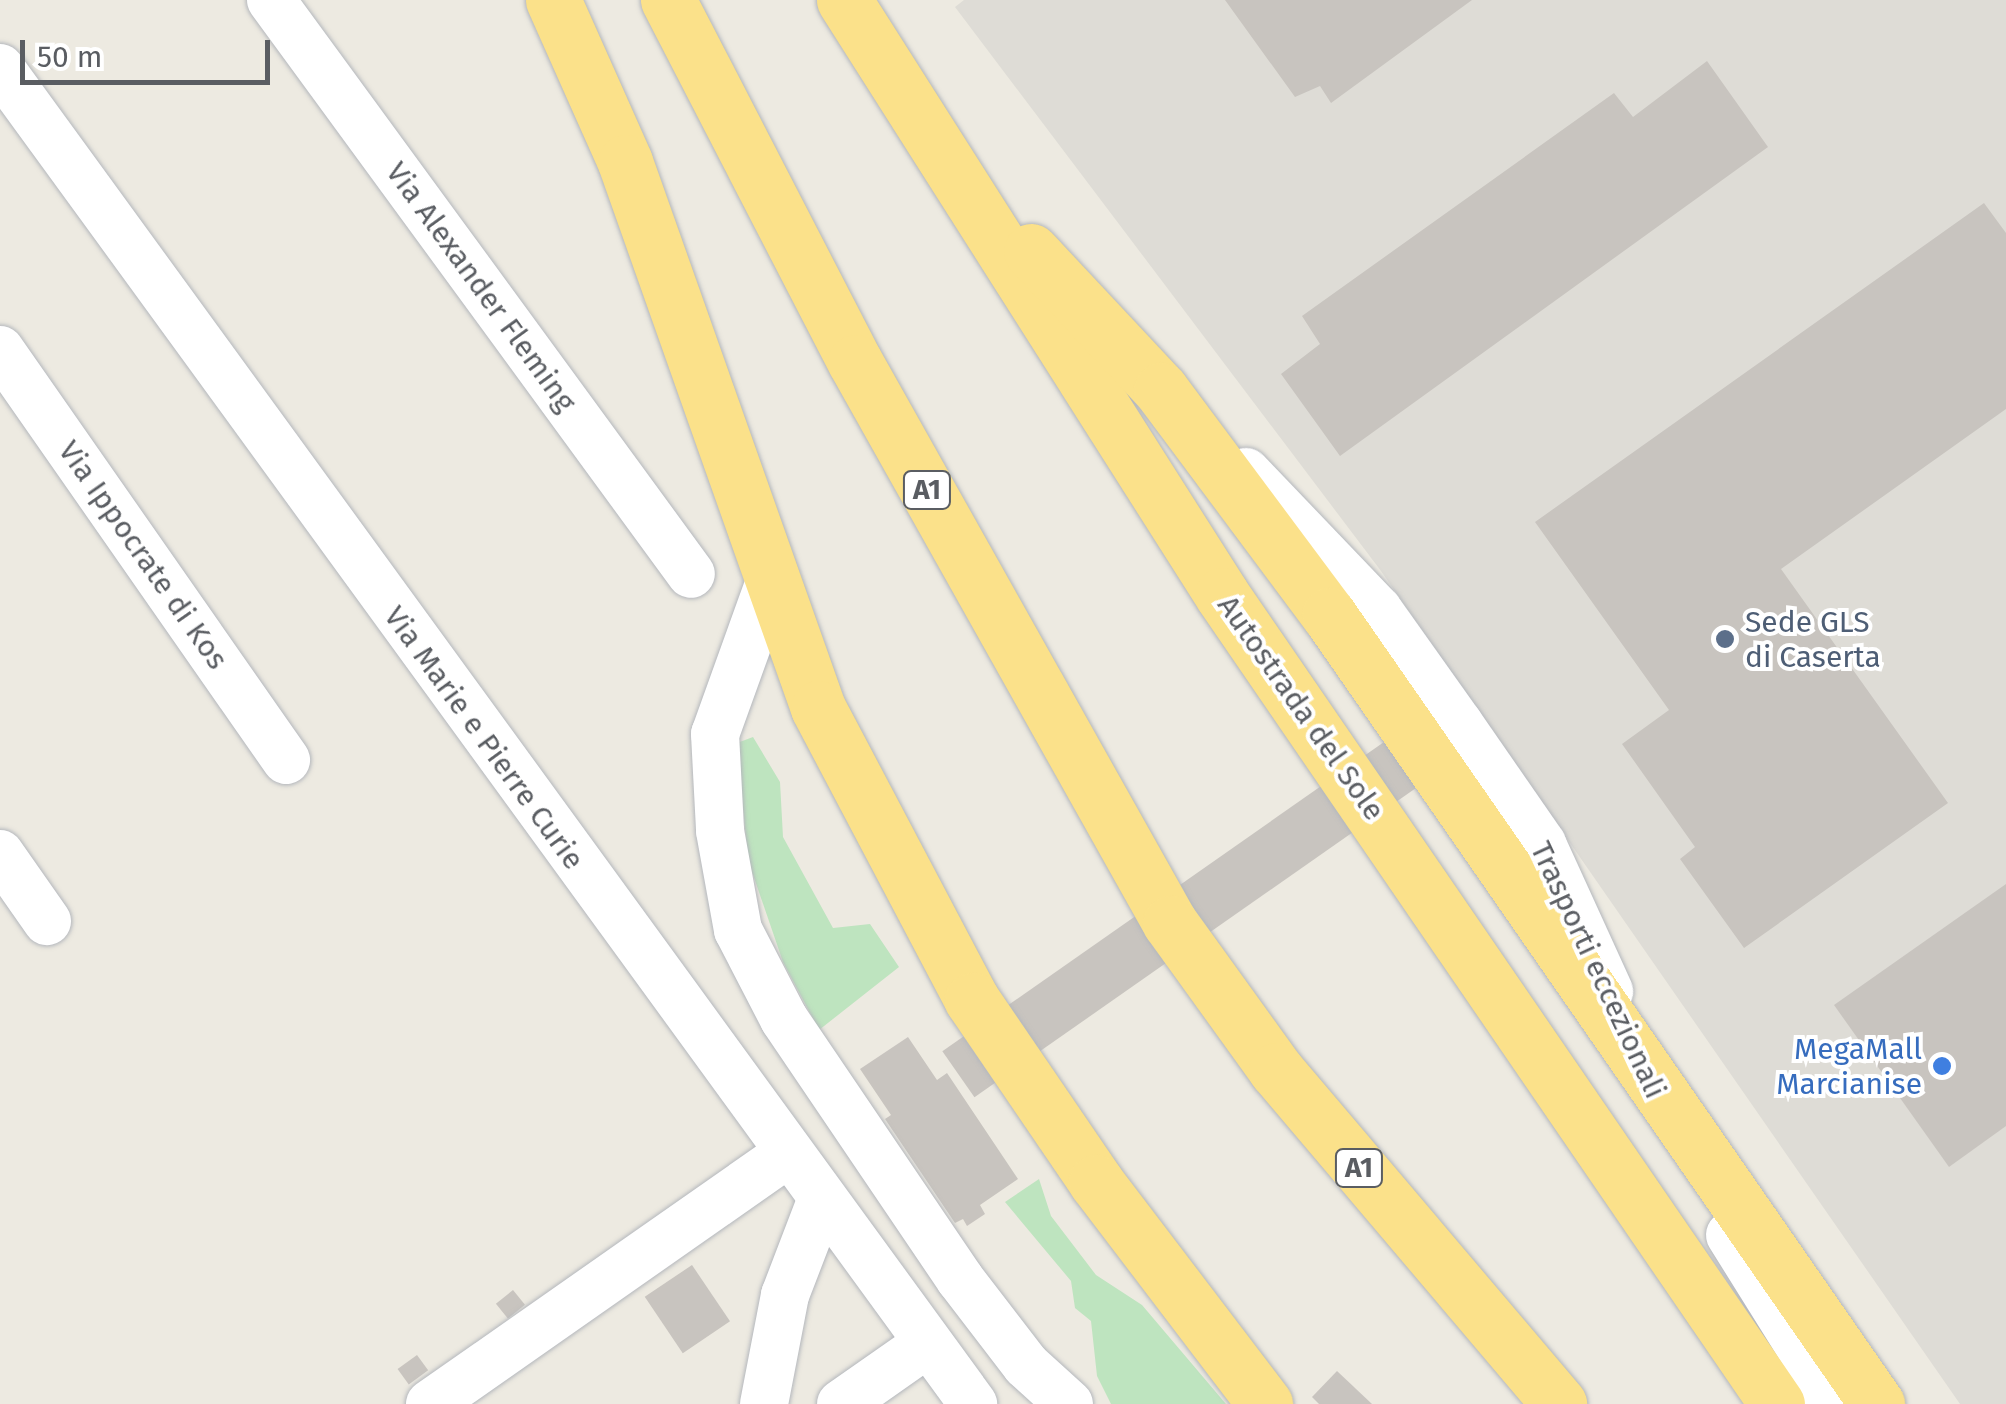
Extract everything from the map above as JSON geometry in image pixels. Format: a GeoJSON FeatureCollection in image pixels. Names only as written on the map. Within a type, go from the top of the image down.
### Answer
{"type":"FeatureCollection","features":[{"type":"Feature","properties":{"kind":"highway"},"geometry":{"type":"LineString","coordinates":[[553,0],[625,162],[818,708],[972,1000],[1096,1182],[1265,1404]]}},
{"type":"Feature","properties":{"kind":"highway","name":"A1"},"geometry":{"type":"LineString","coordinates":[[668,0],[855,362],[1170,924],[1276,1070],[1559,1404]]}},
{"type":"Feature","properties":{"kind":"highway","name":"Autostrada del Sole"},"geometry":{"type":"LineString","coordinates":[[844,0],[1222,596],[1776,1404]]}},
{"type":"Feature","properties":{"kind":"highway"},"geometry":{"type":"LineString","coordinates":[[948,160],[1161,390],[1329,616],[1877,1404]]}},
{"type":"Feature","properties":{"kind":"street","name":"Via Alexander Fleming"},"geometry":{"type":"LineString","coordinates":[[270,0],[690,574]]}},
{"type":"Feature","properties":{"kind":"street","name":"Via Marie e Pierre Curie"},"geometry":{"type":"LineString","coordinates":[[0,68],[786,1155],[973,1404]]}},
{"type":"Feature","properties":{"kind":"street","name":"Via Ippocrate di Kos"},"geometry":{"type":"LineString","coordinates":[[0,350],[286,760]]}},
{"type":"Feature","properties":{"kind":"street"},"geometry":{"type":"LineString","coordinates":[[772,576],[715,734],[720,831],[738,930],[784,1019],[960,1279],[1026,1365],[1069,1404]]}},
{"type":"Feature","properties":{"kind":"street"},"geometry":{"type":"LineString","coordinates":[[0,854],[47,921]]}},
{"type":"Feature","properties":{"kind":"street","name":"Trasporti eccezionali"},"geometry":{"type":"LineString","coordinates":[[1636,1053],[1721,1221],[1815,1371],[1828,1404]]}},
{"type":"Feature","properties":{"kind":"street"},"geometry":{"type":"LineString","coordinates":[[430,1404],[786,1155]]}},
{"type":"Feature","properties":{"kind":"street"},"geometry":{"type":"LineString","coordinates":[[764,1404],[785,1295],[821,1201]]}},
{"type":"Feature","properties":{"kind":"street"},"geometry":{"type":"LineString","coordinates":[[841,1404],[928,1342]]}},
{"type":"Feature","properties":{"kind":"shaded area"},"geometry":{"type":"Polygon","coordinates":[[[964,0],[2006,0],[2006,1404],[1960,1404],[1381,571],[955,7],[964,0]]]}},
{"type":"Feature","properties":{"kind":"green space"},"geometry":{"type":"Polygon","coordinates":[[[753,737],[780,782],[783,837],[833,928],[870,924],[899,967],[819,1030],[783,962],[748,860],[737,743],[753,737]]]}},
{"type":"Feature","properties":{"kind":"green space"},"geometry":{"type":"Polygon","coordinates":[[[1039,1179],[1051,1216],[1096,1275],[1142,1305],[1226,1404],[1111,1404],[1097,1376],[1091,1321],[1075,1308],[1071,1281],[1005,1202],[1039,1179]]]}},
{"type":"Feature","properties":{"kind":"building"},"geometry":{"type":"Polygon","coordinates":[[[1225,0],[1472,0],[1331,103],[1320,86],[1295,97],[1225,0]]]}},
{"type":"Feature","properties":{"kind":"building"},"geometry":{"type":"Polygon","coordinates":[[[1707,61],[1768,147],[1340,456],[1281,374],[1320,344],[1302,316],[1614,93],[1633,117],[1707,61]]]}},
{"type":"Feature","properties":{"kind":"building","name":"Sede GLS di Caserta"},"geometry":{"type":"Polygon","coordinates":[[[1984,203],[2006,233],[2006,409],[1781,569],[1948,803],[1744,948],[1680,859],[1695,847],[1622,744],[1669,710],[1535,522],[1984,203]]]}},
{"type":"Feature","properties":{"kind":"building"},"geometry":{"type":"Polygon","coordinates":[[[1424,714],[1456,760],[974,1097],[942,1051],[1424,714]]]}},
{"type":"Feature","properties":{"kind":"building","name":"MegaMall Marcianise"},"geometry":{"type":"Polygon","coordinates":[[[2006,884],[2006,1126],[1949,1167],[1834,1005],[2006,884]]]}},
{"type":"Feature","properties":{"kind":"building"},"geometry":{"type":"Polygon","coordinates":[[[908,1037],[937,1080],[947,1073],[1018,1179],[980,1205],[985,1214],[967,1226],[963,1219],[955,1223],[885,1119],[891,1115],[860,1069],[908,1037]]]}},
{"type":"Feature","properties":{"kind":"building"},"geometry":{"type":"Polygon","coordinates":[[[692,1265],[730,1321],[683,1353],[645,1297],[692,1265]]]}},
{"type":"Feature","properties":{"kind":"building"},"geometry":{"type":"Polygon","coordinates":[[[513,1290],[525,1305],[508,1319],[496,1304],[513,1290]]]}},
{"type":"Feature","properties":{"kind":"building"},"geometry":{"type":"Polygon","coordinates":[[[417,1355],[428,1370],[409,1384],[398,1369],[417,1355]]]}},
{"type":"Feature","properties":{"kind":"building"},"geometry":{"type":"Polygon","coordinates":[[[1337,1371],[1372,1404],[1319,1404],[1312,1397],[1337,1371]]]}},
{"type":"Feature","properties":{"kind":"place","name":"Sede GLS di Caserta"},"geometry":{"type":"Point","coordinates":[1725,639]}},
{"type":"Feature","properties":{"kind":"place","name":"MegaMall Marcianise"},"geometry":{"type":"Point","coordinates":[1942,1066]}}]}
